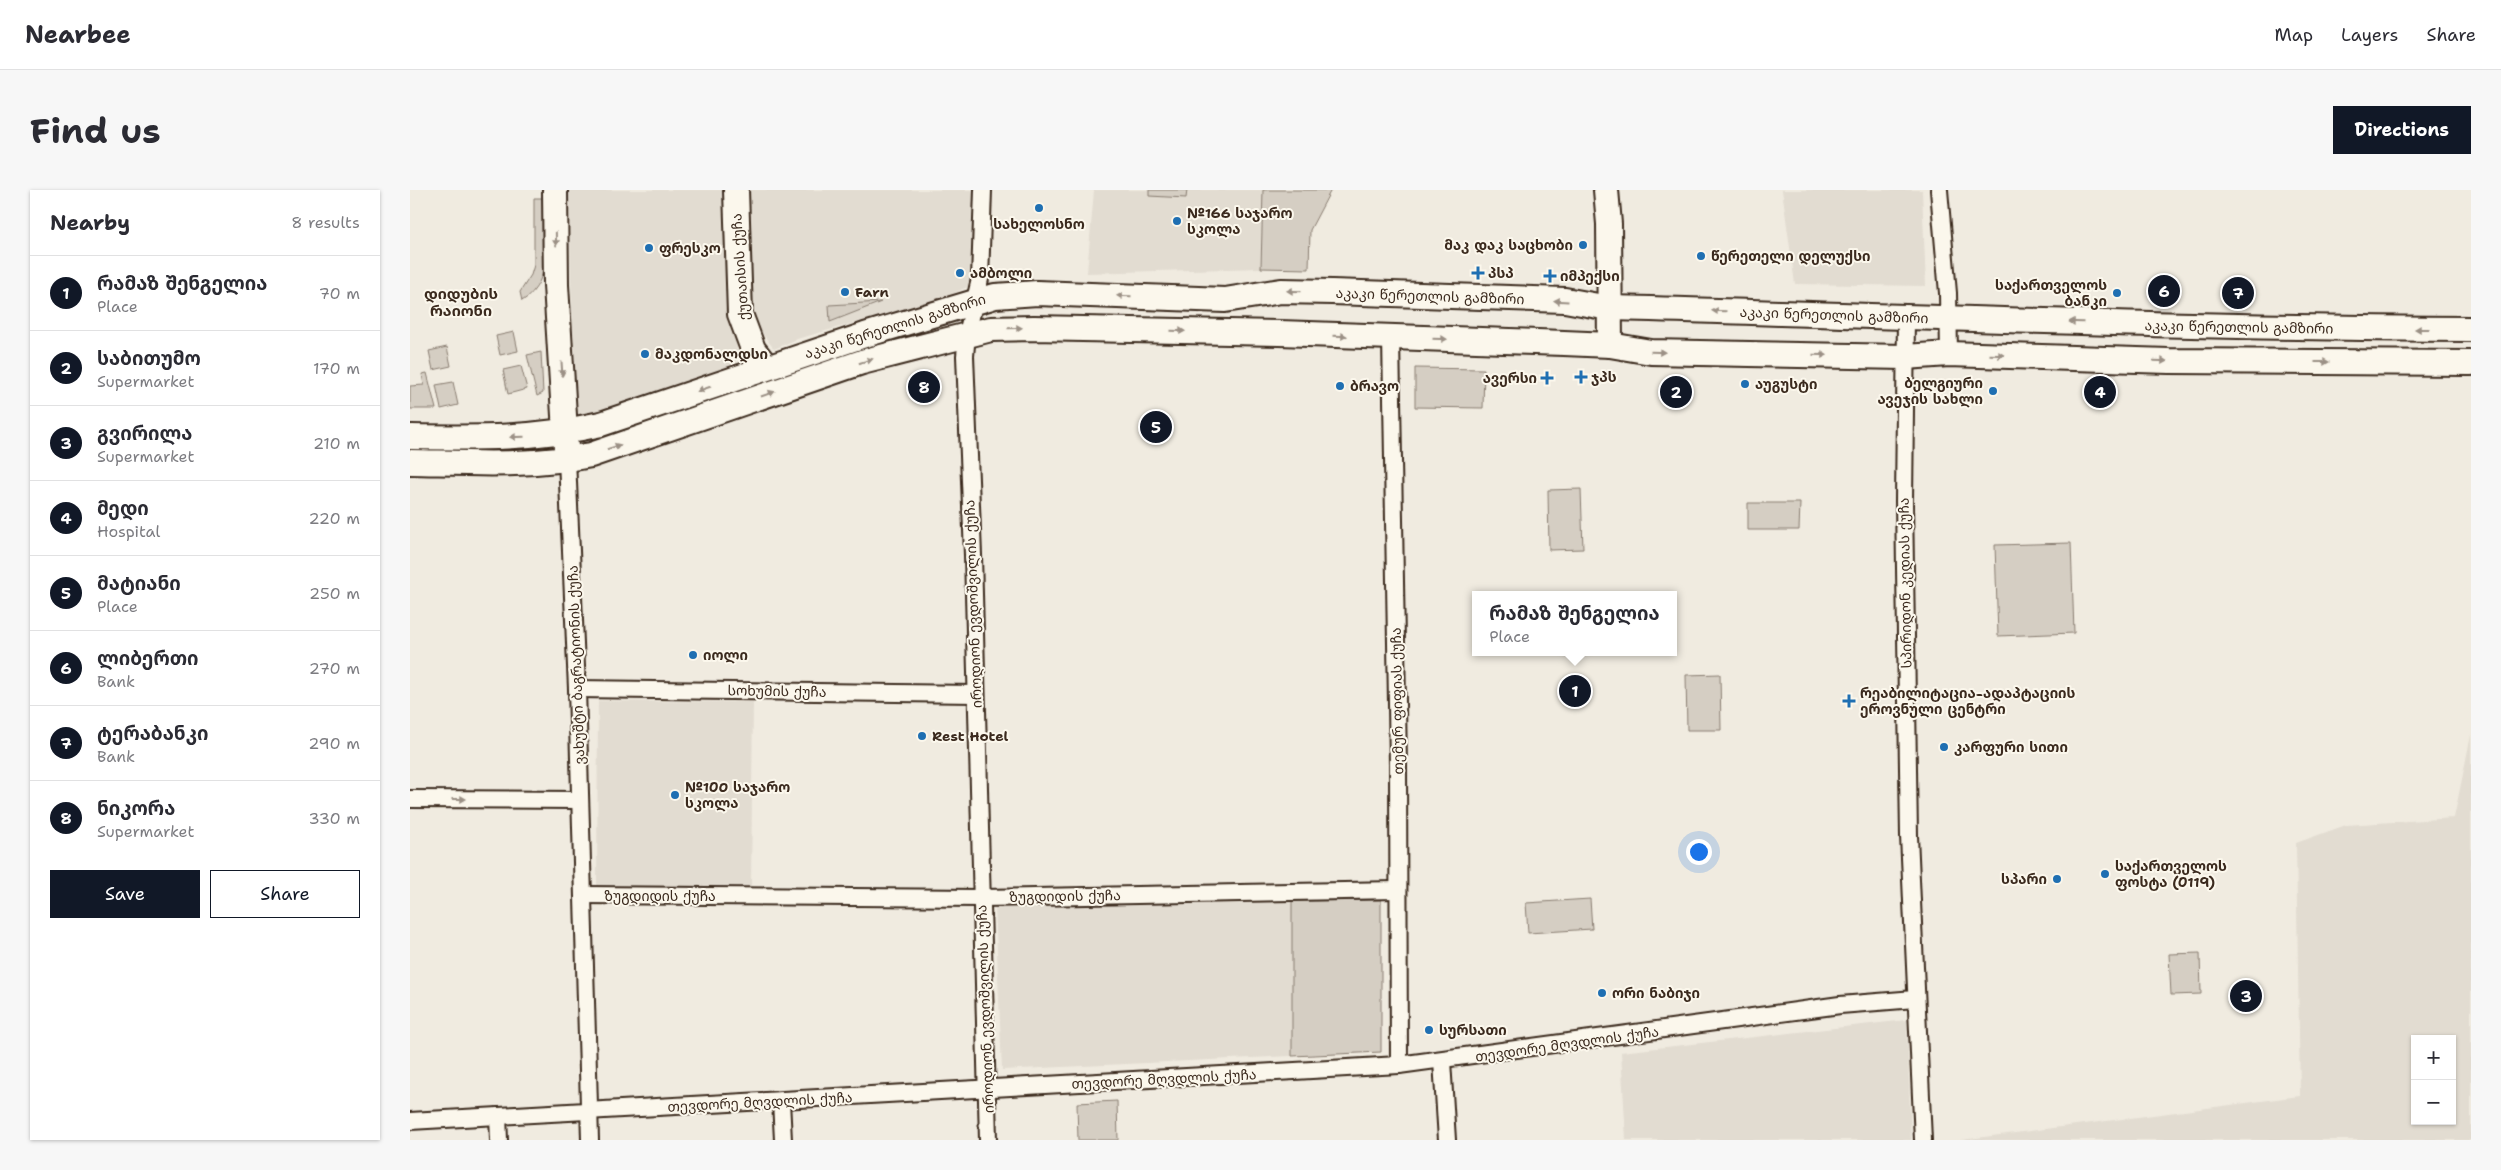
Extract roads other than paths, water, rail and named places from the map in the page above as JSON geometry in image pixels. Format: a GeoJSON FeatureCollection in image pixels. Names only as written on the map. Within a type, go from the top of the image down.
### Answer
{"type":"FeatureCollection","features":[{"type":"Feature","properties":{"kind":"main road","name":"ვახუშტი ბაგრატიონის ქუჩა"},"geometry":{"type":"LineString","coordinates":[[555,190],[556,285],[567,459]]}},
{"type":"Feature","properties":{"kind":"main road","name":"ქუთაისის ქუჩა"},"geometry":{"type":"LineString","coordinates":[[736,190],[740,314],[753,349],[767,367]]}},
{"type":"Feature","properties":{"kind":"main road"},"geometry":{"type":"LineString","coordinates":[[1606,190],[1609,224],[1610,345]]}},
{"type":"Feature","properties":{"kind":"main road","name":"აკაკი წერეთლის გამზირი"},"geometry":{"type":"LineString","coordinates":[[410,437],[525,437],[565,432],[635,413],[767,367],[995,296],[1037,294],[1225,300],[1281,291],[1565,300],[1609,308],[2274,328],[2471,330]]}},
{"type":"Feature","properties":{"kind":"main road","name":"აკაკი წერეთლის გამზირი"},"geometry":{"type":"LineString","coordinates":[[410,462],[503,463],[567,459],[606,450],[862,362],[990,329],[1034,328],[1391,337],[1610,345],[1651,352],[1905,357],[1949,354],[2170,361],[2471,362]]}},
{"type":"Feature","properties":{"kind":"street","name":"იროდიონ ევდოშვილის ქუჩა"},"geometry":{"type":"LineString","coordinates":[[983,190],[980,279],[967,334],[965,356],[988,1140]]}},
{"type":"Feature","properties":{"kind":"street"},"geometry":{"type":"LineString","coordinates":[[1939,190],[1943,222],[1949,354]]}},
{"type":"Feature","properties":{"kind":"street","name":"სპირიდონ კედიას ქუჩა"},"geometry":{"type":"LineString","coordinates":[[1906,317],[1904,607],[1909,836],[1915,999],[1923,1140]]}},
{"type":"Feature","properties":{"kind":"street","name":"თემურ ფიფიას ქუჩა"},"geometry":{"type":"LineString","coordinates":[[1391,337],[1398,765],[1399,1066]]}},
{"type":"Feature","properties":{"kind":"street","name":"ვახუშტი ბაგრატიონის ქუჩა"},"geometry":{"type":"LineString","coordinates":[[567,459],[577,689],[590,1140]]}},
{"type":"Feature","properties":{"kind":"street","name":"სოხუმის ქუჩა"},"geometry":{"type":"LineString","coordinates":[[577,689],[976,694]]}},
{"type":"Feature","properties":{"kind":"street"},"geometry":{"type":"LineString","coordinates":[[410,799],[580,800]]}},
{"type":"Feature","properties":{"kind":"street","name":"ზუგდიდის ქუჩა"},"geometry":{"type":"LineString","coordinates":[[583,895],[982,898],[1397,890]]}},
{"type":"Feature","properties":{"kind":"street","name":"თევდორე მღვდლის ქუჩა"},"geometry":{"type":"LineString","coordinates":[[410,1121],[1399,1066],[1840,1005],[1915,999]]}},
{"type":"Feature","properties":{"kind":"street"},"geometry":{"type":"LineString","coordinates":[[1442,1061],[1447,1140]]}},
{"type":"Feature","properties":{"kind":"street"},"geometry":{"type":"LineString","coordinates":[[781,1101],[783,1140]]}},
{"type":"Feature","properties":{"kind":"street"},"geometry":{"type":"LineString","coordinates":[[498,1116],[499,1140]]}},
{"type":"Feature","properties":{"kind":"place","name":"სახელოსნო"},"geometry":{"type":"Point","coordinates":[1039,208]}},
{"type":"Feature","properties":{"kind":"place","name":"№166 საჯარო სკოლა"},"geometry":{"type":"Point","coordinates":[1177,221]}},
{"type":"Feature","properties":{"kind":"place","name":"მაკ დაკ საცხობი"},"geometry":{"type":"Point","coordinates":[1583,245]}},
{"type":"Feature","properties":{"kind":"place","name":"ფრესკო"},"geometry":{"type":"Point","coordinates":[649,248]}},
{"type":"Feature","properties":{"kind":"place","name":"წერეთელი დელუქსი"},"geometry":{"type":"Point","coordinates":[1701,256]}},
{"type":"Feature","properties":{"kind":"place","name":"ამბოლი"},"geometry":{"type":"Point","coordinates":[960,273]}},
{"type":"Feature","properties":{"kind":"place","name":"პსპ"},"geometry":{"type":"Point","coordinates":[1478,273]}},
{"type":"Feature","properties":{"kind":"place","name":"იმპექსი"},"geometry":{"type":"Point","coordinates":[1550,276]}},
{"type":"Feature","properties":{"kind":"place","name":"ლიბერთი"},"geometry":{"type":"Point","coordinates":[2164,291]}},
{"type":"Feature","properties":{"kind":"place","name":"Farn"},"geometry":{"type":"Point","coordinates":[845,292]}},
{"type":"Feature","properties":{"kind":"place","name":"საქართველოს ბანკი"},"geometry":{"type":"Point","coordinates":[2117,293]}},
{"type":"Feature","properties":{"kind":"place","name":"ტერაბანკი"},"geometry":{"type":"Point","coordinates":[2238,293]}},
{"type":"Feature","properties":{"kind":"place","name":"მაკდონალდსი"},"geometry":{"type":"Point","coordinates":[645,354]}},
{"type":"Feature","properties":{"kind":"place","name":"ჯპს"},"geometry":{"type":"Point","coordinates":[1581,377]}},
{"type":"Feature","properties":{"kind":"place","name":"ავერსი"},"geometry":{"type":"Point","coordinates":[1547,378]}},
{"type":"Feature","properties":{"kind":"place","name":"აუგუსტი"},"geometry":{"type":"Point","coordinates":[1745,384]}},
{"type":"Feature","properties":{"kind":"place","name":"ბრავო"},"geometry":{"type":"Point","coordinates":[1340,386]}},
{"type":"Feature","properties":{"kind":"place","name":"ნიკორა"},"geometry":{"type":"Point","coordinates":[924,387]}},
{"type":"Feature","properties":{"kind":"place","name":"ბელგიური ავეჯის სახლი"},"geometry":{"type":"Point","coordinates":[1993,391]}},
{"type":"Feature","properties":{"kind":"place","name":"საბითუმო"},"geometry":{"type":"Point","coordinates":[1676,392]}},
{"type":"Feature","properties":{"kind":"place","name":"მედი"},"geometry":{"type":"Point","coordinates":[2100,392]}},
{"type":"Feature","properties":{"kind":"place","name":"მატიანი"},"geometry":{"type":"Point","coordinates":[1156,427]}},
{"type":"Feature","properties":{"kind":"place","name":"იოლი"},"geometry":{"type":"Point","coordinates":[693,655]}},
{"type":"Feature","properties":{"kind":"place","name":"რამაზ შენგელია"},"geometry":{"type":"Point","coordinates":[1575,691]}},
{"type":"Feature","properties":{"kind":"place","name":"რეაბილიტაცია-ადაპტაციის ეროვნული ცენტრი"},"geometry":{"type":"Point","coordinates":[1849,701]}},
{"type":"Feature","properties":{"kind":"place","name":"Rest Hotel"},"geometry":{"type":"Point","coordinates":[922,736]}},
{"type":"Feature","properties":{"kind":"place","name":"კარფური სითი"},"geometry":{"type":"Point","coordinates":[1944,747]}},
{"type":"Feature","properties":{"kind":"place","name":"№100 საჯარო სკოლა"},"geometry":{"type":"Point","coordinates":[675,795]}},
{"type":"Feature","properties":{"kind":"place","name":"საქართველოს ფოსტა (0119)"},"geometry":{"type":"Point","coordinates":[2105,874]}},
{"type":"Feature","properties":{"kind":"place","name":"სპარი"},"geometry":{"type":"Point","coordinates":[2057,879]}},
{"type":"Feature","properties":{"kind":"place","name":"ორი ნაბიჯი"},"geometry":{"type":"Point","coordinates":[1602,993]}},
{"type":"Feature","properties":{"kind":"place","name":"გვირილა"},"geometry":{"type":"Point","coordinates":[2246,996]}},
{"type":"Feature","properties":{"kind":"place","name":"სურსათი"},"geometry":{"type":"Point","coordinates":[1429,1030]}},
{"type":"Feature","properties":{"kind":"district","name":"დიდუბის რაიონი"},"geometry":{"type":"Point","coordinates":[461,302]}}]}
